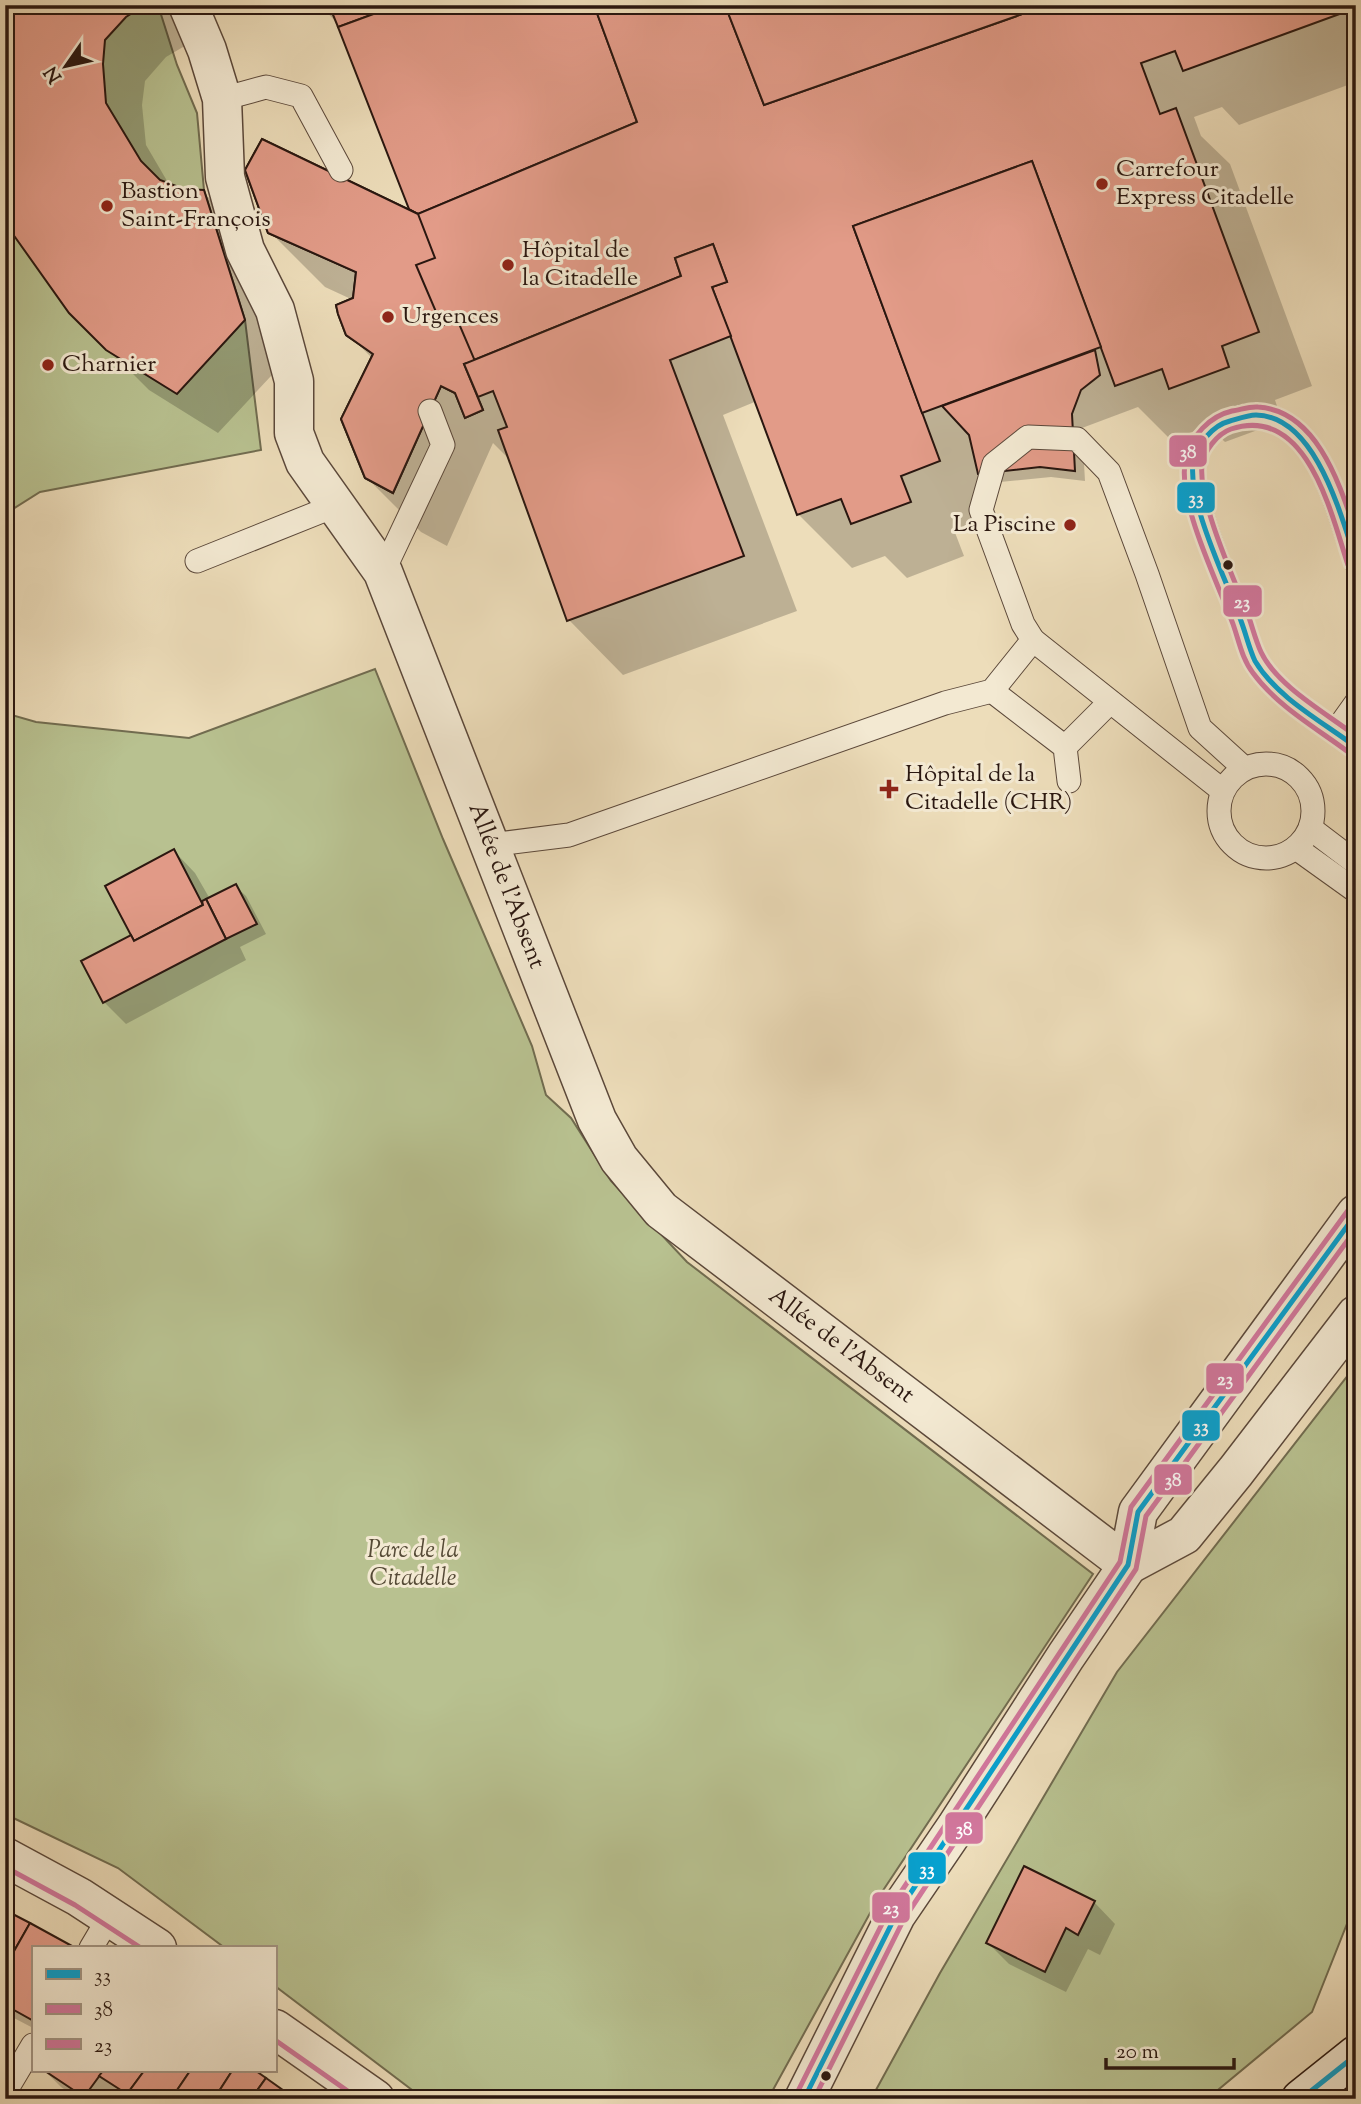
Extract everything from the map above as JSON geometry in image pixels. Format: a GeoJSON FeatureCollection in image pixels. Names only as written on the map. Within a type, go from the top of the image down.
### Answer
{"type":"FeatureCollection","features":[{"type":"Feature","properties":{"kind":"street","name":"Allée de l'Absent"},"geometry":{"type":"LineString","coordinates":[[188,5],[207,50],[222,99],[225,177],[245,250],[275,310],[294,381],[294,433],[305,462],[383,572],[597,1120],[619,1159],[661,1210],[1128,1565]]}},
{"type":"Feature","properties":{"kind":"street"},"geometry":{"type":"LineString","coordinates":[[804,2099],[896,1915],[1128,1565],[1138,1512],[1356,1214]]}},
{"type":"Feature","properties":{"kind":"street"},"geometry":{"type":"LineString","coordinates":[[1128,1565],[1184,1535],[1356,1315]]}},
{"type":"Feature","properties":{"kind":"street"},"geometry":{"type":"LineString","coordinates":[[5,1857],[110,1916],[154,1946]]}},
{"type":"Feature","properties":{"kind":"street"},"geometry":{"type":"LineString","coordinates":[[276,2030],[375,2099]]}},
{"type":"Feature","properties":{"kind":"street"},"geometry":{"type":"LineString","coordinates":[[1301,2099],[1356,2055]]}},
{"type":"Feature","properties":{"kind":"lane"},"geometry":{"type":"LineString","coordinates":[[222,99],[266,87],[301,96],[341,170]]}},
{"type":"Feature","properties":{"kind":"lane"},"geometry":{"type":"LineString","coordinates":[[383,572],[443,445],[430,411]]}},
{"type":"Feature","properties":{"kind":"lane"},"geometry":{"type":"LineString","coordinates":[[1356,562],[1328,480],[1317,457],[1301,438],[1286,426],[1254,415],[1240,416],[1223,423],[1207,436],[1193,462],[1193,481],[1257,665],[1278,687],[1356,747]]}},
{"type":"Feature","properties":{"kind":"lane"},"geometry":{"type":"LineString","coordinates":[[1223,791],[1033,640],[1023,624],[981,510],[994,464],[1028,437],[1077,439],[1109,472],[1200,729],[1244,768]]}},
{"type":"Feature","properties":{"kind":"lane"},"geometry":{"type":"LineString","coordinates":[[197,561],[337,505]]}},
{"type":"Feature","properties":{"kind":"lane"},"geometry":{"type":"LineString","coordinates":[[490,845],[569,835],[945,703],[992,691],[1033,640]]}},
{"type":"Feature","properties":{"kind":"lane"},"geometry":{"type":"LineString","coordinates":[[992,691],[1065,747],[1069,781]]}},
{"type":"Feature","properties":{"kind":"lane"},"geometry":{"type":"LineString","coordinates":[[1065,747],[1110,702]]}},
{"type":"Feature","properties":{"kind":"lane"},"geometry":{"type":"LineString","coordinates":[[1336,731],[1356,703]]}},
{"type":"Feature","properties":{"kind":"lane"},"geometry":{"type":"LineString","coordinates":[[1263,764],[1282,766],[1298,776],[1309,791],[1313,810],[1310,828],[1296,848],[1278,857],[1259,858],[1239,850],[1224,834],[1219,820],[1223,791],[1232,777],[1244,768],[1263,764]]}},
{"type":"Feature","properties":{"kind":"lane"},"geometry":{"type":"LineString","coordinates":[[1310,828],[1356,863]]}},
{"type":"Feature","properties":{"kind":"lane"},"geometry":{"type":"LineString","coordinates":[[1296,848],[1356,891]]}},
{"type":"Feature","properties":{"kind":"lane"},"geometry":{"type":"LineString","coordinates":[[92,1946],[110,1916]]}},
{"type":"Feature","properties":{"kind":"lane"},"geometry":{"type":"LineString","coordinates":[[5,2092],[32,2047]]}},
{"type":"Feature","properties":{"kind":"green space"},"geometry":{"type":"Polygon","coordinates":[[[5,5],[158,5],[177,65],[197,113],[204,190],[245,320],[261,450],[40,492],[5,514],[5,5]]]}},
{"type":"Feature","properties":{"kind":"green space","name":"Parc de la Citadelle"},"geometry":{"type":"Polygon","coordinates":[[[375,669],[443,839],[532,1046],[546,1095],[571,1118],[611,1181],[687,1262],[1093,1574],[880,1895],[768,2099],[424,2099],[276,1987],[276,1946],[222,1946],[118,1868],[5,1814],[5,713],[36,722],[189,738],[375,669]]]}},
{"type":"Feature","properties":{"kind":"green space"},"geometry":{"type":"Polygon","coordinates":[[[1356,1365],[1356,1901],[1312,2012],[1207,2099],[871,2099],[940,1973],[1117,1672],[1356,1365]]]}},
{"type":"Feature","properties":{"kind":"building","name":"Bastion Saint-François"},"geometry":{"type":"Polygon","coordinates":[[[5,5],[145,5],[126,17],[105,40],[103,64],[106,103],[141,161],[160,180],[184,189],[204,190],[245,320],[177,394],[106,350],[69,313],[5,223],[5,5]]]}},
{"type":"Feature","properties":{"kind":"building"},"geometry":{"type":"Polygon","coordinates":[[[329,5],[398,5],[338,27],[329,5]]]}},
{"type":"Feature","properties":{"kind":"building"},"geometry":{"type":"Polygon","coordinates":[[[398,5],[594,5],[637,122],[418,214],[409,209],[338,27],[398,5]]]}},
{"type":"Feature","properties":{"kind":"building","name":"Hôpital de la Citadelle"},"geometry":{"type":"Polygon","coordinates":[[[594,5],[725,5],[764,105],[1031,11],[1028,5],[1356,5],[1356,8],[1183,71],[1175,51],[1141,63],[1160,114],[1176,108],[1259,332],[1222,346],[1229,367],[1169,389],[1162,369],[1115,386],[1032,161],[853,226],[940,461],[901,476],[911,502],[851,524],[841,499],[797,515],[712,287],[727,282],[713,244],[675,258],[681,276],[464,364],[483,410],[465,418],[455,393],[441,386],[393,493],[365,478],[341,419],[373,354],[346,335],[336,305],[353,298],[356,272],[268,233],[245,170],[262,139],[418,214],[637,122],[594,5]]]}},
{"type":"Feature","properties":{"kind":"building"},"geometry":{"type":"Polygon","coordinates":[[[725,5],[1028,5],[1031,11],[764,105],[725,5]]]}},
{"type":"Feature","properties":{"kind":"building","name":"Urgences"},"geometry":{"type":"Polygon","coordinates":[[[262,139],[418,214],[435,258],[416,265],[442,326],[457,319],[475,361],[464,364],[483,410],[465,418],[455,393],[441,386],[393,493],[365,478],[341,419],[373,354],[346,335],[336,305],[353,298],[356,272],[268,233],[245,170],[262,139]]]}},
{"type":"Feature","properties":{"kind":"building"},"geometry":{"type":"Polygon","coordinates":[[[1032,161],[1101,347],[922,413],[853,226],[1032,161]]]}},
{"type":"Feature","properties":{"kind":"building"},"geometry":{"type":"Polygon","coordinates":[[[713,244],[727,282],[712,287],[731,336],[670,360],[744,556],[567,621],[498,430],[507,427],[493,391],[478,397],[464,364],[681,276],[675,258],[713,244]]]}},
{"type":"Feature","properties":{"kind":"building"},"geometry":{"type":"Polygon","coordinates":[[[1095,350],[1100,375],[1081,390],[1072,414],[1075,471],[1040,467],[978,474],[969,435],[942,406],[1095,350]]]}},
{"type":"Feature","properties":{"kind":"building"},"geometry":{"type":"Polygon","coordinates":[[[174,849],[203,905],[134,941],[105,886],[174,849]]]}},
{"type":"Feature","properties":{"kind":"building"},"geometry":{"type":"Polygon","coordinates":[[[236,884],[257,924],[226,939],[206,899],[236,884]]]}},
{"type":"Feature","properties":{"kind":"building"},"geometry":{"type":"Polygon","coordinates":[[[206,899],[226,939],[103,1003],[81,961],[131,935],[134,941],[203,905],[202,901],[206,899]]]}},
{"type":"Feature","properties":{"kind":"building"},"geometry":{"type":"Polygon","coordinates":[[[1024,1866],[1095,1901],[1078,1935],[1066,1928],[1045,1972],[986,1943],[1024,1866]]]}},
{"type":"Feature","properties":{"kind":"building"},"geometry":{"type":"Polygon","coordinates":[[[5,1910],[30,1923],[5,1967],[5,1910]]]}},
{"type":"Feature","properties":{"kind":"building"},"geometry":{"type":"Polygon","coordinates":[[[30,1923],[72,1946],[32,1946],[32,2020],[5,2005],[5,1967],[30,1923]]]}},
{"type":"Feature","properties":{"kind":"building"},"geometry":{"type":"Polygon","coordinates":[[[46,2072],[102,2072],[84,2097],[46,2072]]]}},
{"type":"Feature","properties":{"kind":"building"},"geometry":{"type":"Polygon","coordinates":[[[102,2072],[143,2072],[127,2094],[99,2076],[102,2072]]]}},
{"type":"Feature","properties":{"kind":"building"},"geometry":{"type":"Polygon","coordinates":[[[143,2072],[189,2072],[171,2099],[135,2099],[127,2094],[143,2072]]]}},
{"type":"Feature","properties":{"kind":"building"},"geometry":{"type":"Polygon","coordinates":[[[189,2072],[231,2072],[214,2099],[171,2099],[189,2072]]]}},
{"type":"Feature","properties":{"kind":"building"},"geometry":{"type":"Polygon","coordinates":[[[231,2072],[257,2072],[266,2078],[251,2099],[214,2099],[231,2072]]]}},
{"type":"Feature","properties":{"kind":"building"},"geometry":{"type":"Polygon","coordinates":[[[266,2078],[294,2098],[251,2099],[266,2078]]]}},
{"type":"Feature","properties":{"kind":"transit line","name":"38"},"geometry":{"type":"LineString","coordinates":[[1351,754],[1274,696],[1246,662],[1192,518],[1184,475],[1192,442],[1209,422],[1232,411],[1255,407],[1279,412],[1296,422],[1324,454],[1356,533]]}},
{"type":"Feature","properties":{"kind":"transit line","name":"33"},"geometry":{"type":"LineString","coordinates":[[1356,561],[1323,471],[1295,432],[1277,420],[1256,415],[1224,423],[1206,437],[1193,463],[1196,499],[1255,661],[1275,687],[1356,747]]}},
{"type":"Feature","properties":{"kind":"transit line","name":"23"},"geometry":{"type":"LineString","coordinates":[[1348,565],[1324,493],[1312,468],[1297,447],[1279,432],[1257,426],[1231,429],[1216,439],[1205,454],[1202,465],[1205,498],[1261,652],[1268,664],[1290,687],[1356,736]]}},
{"type":"Feature","properties":{"kind":"transit line","name":"23"},"geometry":{"type":"LineString","coordinates":[[796,2095],[889,1910],[1120,1562],[1131,1507],[1349,1209]]}},
{"type":"Feature","properties":{"kind":"transit line","name":"33"},"geometry":{"type":"LineString","coordinates":[[804,2099],[896,1915],[1128,1565],[1138,1512],[1356,1214]]}},
{"type":"Feature","properties":{"kind":"transit line","name":"38"},"geometry":{"type":"LineString","coordinates":[[814,2099],[904,1919],[1136,1569],[1146,1516],[1356,1229]]}},
{"type":"Feature","properties":{"kind":"transit line","name":"38"},"geometry":{"type":"LineString","coordinates":[[5,1867],[75,1905],[138,1946]]}},
{"type":"Feature","properties":{"kind":"transit line","name":"38"},"geometry":{"type":"LineString","coordinates":[[276,2041],[359,2099]]}},
{"type":"Feature","properties":{"kind":"transit line","name":"33"},"geometry":{"type":"LineString","coordinates":[[1301,2099],[1356,2055]]}},
{"type":"Feature","properties":{"kind":"place","name":"Carrefour Express Citadelle"},"geometry":{"type":"Point","coordinates":[1102,184]}},
{"type":"Feature","properties":{"kind":"place","name":"Bastion Saint-François"},"geometry":{"type":"Point","coordinates":[107,206]}},
{"type":"Feature","properties":{"kind":"place","name":"Hôpital de la Citadelle"},"geometry":{"type":"Point","coordinates":[508,265]}},
{"type":"Feature","properties":{"kind":"place","name":"Urgences"},"geometry":{"type":"Point","coordinates":[388,317]}},
{"type":"Feature","properties":{"kind":"place","name":"Charnier"},"geometry":{"type":"Point","coordinates":[48,365]}},
{"type":"Feature","properties":{"kind":"place","name":"La Piscine"},"geometry":{"type":"Point","coordinates":[1070,525]}},
{"type":"Feature","properties":{"kind":"place","name":"Hôpital de la Citadelle (CHR)"},"geometry":{"type":"Point","coordinates":[889,789]}}]}
